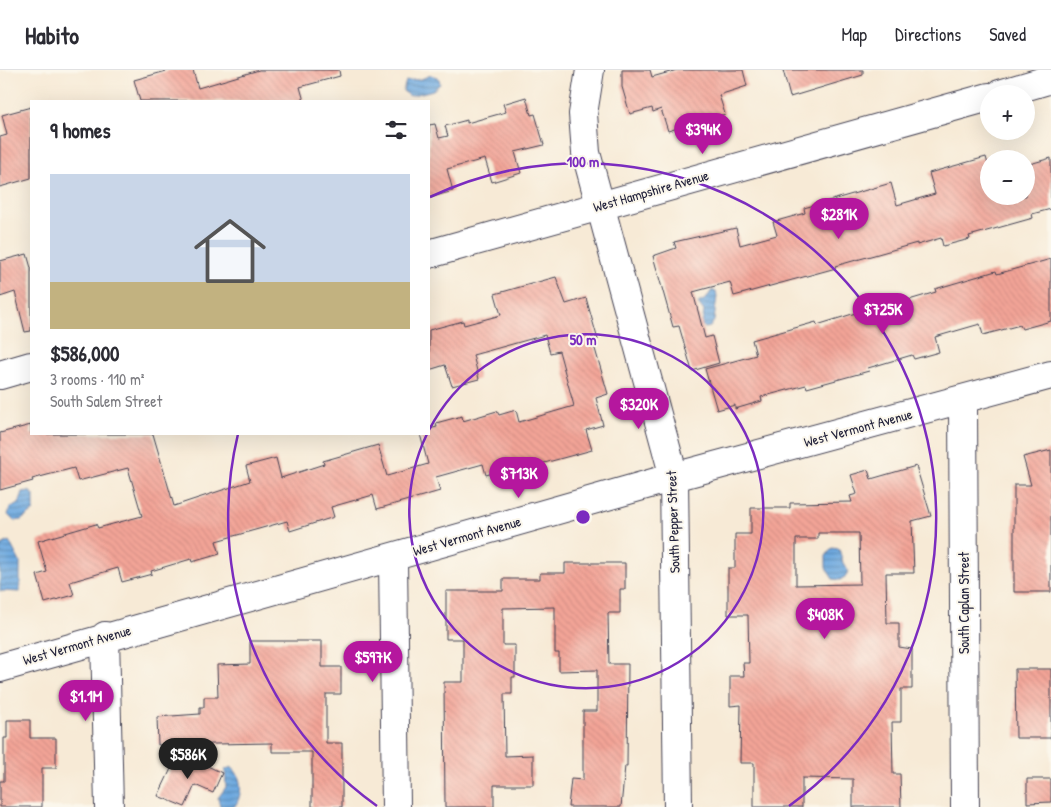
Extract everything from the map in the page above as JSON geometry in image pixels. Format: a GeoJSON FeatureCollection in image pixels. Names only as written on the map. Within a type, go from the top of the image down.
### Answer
{"type":"FeatureCollection","features":[{"type":"Feature","properties":{"kind":"street","name":"South Pepper Street"},"geometry":{"type":"LineString","coordinates":[[590,70],[585,90],[583,134],[600,206],[674,477],[678,807]]}},
{"type":"Feature","properties":{"kind":"street"},"geometry":{"type":"LineString","coordinates":[[1031,85],[1051,79]]}},
{"type":"Feature","properties":{"kind":"street","name":"West Hampshire Avenue"},"geometry":{"type":"LineString","coordinates":[[430,254],[980,100]]}},
{"type":"Feature","properties":{"kind":"street"},"geometry":{"type":"LineString","coordinates":[[0,375],[30,366]]}},
{"type":"Feature","properties":{"kind":"street","name":"West Vermont Avenue"},"geometry":{"type":"LineString","coordinates":[[0,668],[105,636],[393,558],[674,477],[1051,375]]}},
{"type":"Feature","properties":{"kind":"street","name":"South Caplan Street"},"geometry":{"type":"LineString","coordinates":[[963,400],[965,807]]}},
{"type":"Feature","properties":{"kind":"street"},"geometry":{"type":"LineString","coordinates":[[393,558],[396,807]]}},
{"type":"Feature","properties":{"kind":"street"},"geometry":{"type":"LineString","coordinates":[[105,636],[109,807]]}},
{"type":"Feature","properties":{"kind":"water"},"geometry":{"type":"Polygon","coordinates":[[[431,75],[439,78],[440,84],[433,90],[410,96],[403,91],[406,81],[421,79],[431,75]]]}},
{"type":"Feature","properties":{"kind":"water"},"geometry":{"type":"Polygon","coordinates":[[[712,290],[716,292],[717,296],[714,321],[710,327],[705,328],[702,325],[704,311],[698,303],[706,299],[712,290]]]}},
{"type":"Feature","properties":{"kind":"water"},"geometry":{"type":"Polygon","coordinates":[[[29,491],[34,495],[34,511],[21,520],[14,521],[8,515],[10,508],[19,504],[23,492],[29,491]]]}},
{"type":"Feature","properties":{"kind":"water"},"geometry":{"type":"Polygon","coordinates":[[[9,541],[20,562],[20,592],[0,591],[0,546],[9,541]]]}},
{"type":"Feature","properties":{"kind":"water"},"geometry":{"type":"Polygon","coordinates":[[[832,548],[839,549],[843,563],[848,571],[846,576],[840,580],[833,579],[826,568],[826,556],[832,548]]]}},
{"type":"Feature","properties":{"kind":"water"},"geometry":{"type":"Polygon","coordinates":[[[231,767],[238,775],[240,781],[239,798],[234,807],[220,807],[218,798],[226,787],[225,770],[231,767]]]}},
{"type":"Feature","properties":{"kind":"building"},"geometry":{"type":"Polygon","coordinates":[[[170,70],[193,70],[198,88],[259,70],[339,70],[340,76],[300,87],[304,100],[140,100],[134,80],[170,70]]]}},
{"type":"Feature","properties":{"kind":"building"},"geometry":{"type":"Polygon","coordinates":[[[622,70],[650,70],[652,77],[677,70],[743,70],[747,86],[719,95],[725,114],[668,131],[661,109],[653,112],[652,108],[630,114],[622,87],[622,70]]]}},
{"type":"Feature","properties":{"kind":"building"},"geometry":{"type":"Polygon","coordinates":[[[783,70],[863,70],[863,75],[790,97],[783,70]]]}},
{"type":"Feature","properties":{"kind":"building"},"geometry":{"type":"Polygon","coordinates":[[[526,97],[531,115],[535,114],[544,145],[515,152],[521,173],[492,182],[485,159],[447,169],[453,191],[430,198],[430,125],[435,124],[439,138],[448,136],[445,126],[467,120],[467,123],[506,112],[503,104],[526,97]]]}},
{"type":"Feature","properties":{"kind":"building"},"geometry":{"type":"Polygon","coordinates":[[[30,107],[30,178],[0,187],[0,137],[7,135],[2,115],[30,107]]]}},
{"type":"Feature","properties":{"kind":"building"},"geometry":{"type":"Polygon","coordinates":[[[1051,158],[1051,209],[1032,214],[1033,218],[969,236],[970,239],[943,246],[941,238],[917,245],[917,243],[734,296],[730,282],[693,292],[705,338],[712,336],[719,363],[692,371],[679,326],[673,327],[653,256],[676,248],[674,242],[736,228],[740,245],[777,235],[773,222],[805,213],[804,208],[891,183],[897,205],[935,194],[929,173],[980,159],[980,205],[1035,205],[1035,162],[1051,158]]]}},
{"type":"Feature","properties":{"kind":"building"},"geometry":{"type":"Polygon","coordinates":[[[27,254],[30,264],[30,331],[25,332],[15,292],[0,297],[0,261],[27,254]]]}},
{"type":"Feature","properties":{"kind":"building"},"geometry":{"type":"Polygon","coordinates":[[[1051,259],[1051,321],[1022,329],[1020,325],[983,335],[980,324],[935,337],[939,352],[914,359],[912,355],[868,368],[869,371],[807,388],[806,385],[761,397],[762,401],[735,409],[735,405],[717,410],[705,369],[756,355],[752,340],[816,322],[817,325],[891,302],[892,305],[936,292],[935,289],[996,271],[997,274],[1051,259]]]}},
{"type":"Feature","properties":{"kind":"building"},"geometry":{"type":"Polygon","coordinates":[[[556,277],[566,304],[586,298],[598,340],[593,342],[608,394],[596,398],[603,425],[586,430],[592,450],[526,468],[525,464],[486,475],[483,464],[436,477],[440,491],[377,509],[373,495],[331,507],[334,517],[290,531],[287,521],[216,541],[220,554],[192,562],[191,559],[151,571],[152,574],[122,582],[118,568],[70,582],[74,595],[45,603],[37,575],[47,572],[38,541],[96,524],[98,528],[142,516],[128,468],[78,481],[74,468],[0,490],[0,433],[30,425],[30,435],[153,435],[174,506],[250,481],[246,466],[276,458],[281,478],[324,464],[323,461],[378,445],[387,476],[428,464],[420,435],[430,435],[430,429],[437,427],[436,423],[462,416],[463,421],[497,411],[499,415],[516,410],[519,422],[574,406],[559,351],[550,353],[545,335],[473,355],[479,379],[452,386],[445,365],[430,370],[430,330],[463,321],[464,325],[501,315],[495,294],[556,277]]]}},
{"type":"Feature","properties":{"kind":"building"},"geometry":{"type":"Polygon","coordinates":[[[1051,450],[1051,592],[1014,592],[1014,485],[1031,485],[1023,457],[1051,450]]]}},
{"type":"Feature","properties":{"kind":"building"},"geometry":{"type":"Polygon","coordinates":[[[916,466],[931,516],[912,521],[914,573],[886,573],[887,623],[899,623],[899,647],[912,649],[912,689],[901,689],[901,722],[892,722],[893,774],[900,774],[901,807],[853,807],[853,779],[802,778],[802,807],[754,807],[754,763],[740,763],[741,705],[730,706],[730,676],[744,676],[743,663],[749,663],[748,615],[728,615],[728,568],[735,568],[735,534],[751,534],[751,508],[790,508],[790,503],[852,502],[850,496],[857,494],[851,475],[868,470],[871,479],[916,466]],[[818,533],[818,539],[796,539],[796,585],[860,584],[859,533],[818,533]]]}},
{"type":"Feature","properties":{"kind":"building"},"geometry":{"type":"Polygon","coordinates":[[[565,563],[625,563],[625,589],[620,589],[620,613],[608,613],[609,664],[628,664],[627,766],[625,766],[621,807],[568,807],[571,779],[583,780],[583,711],[597,711],[597,670],[559,671],[559,653],[555,653],[555,607],[503,608],[503,645],[515,645],[515,677],[512,677],[512,694],[504,694],[505,756],[533,755],[533,785],[494,785],[494,807],[445,807],[444,682],[463,682],[463,639],[446,639],[446,591],[503,591],[503,579],[540,579],[540,573],[565,573],[565,563]]]}},
{"type":"Feature","properties":{"kind":"building"},"geometry":{"type":"Polygon","coordinates":[[[250,641],[322,641],[322,667],[341,667],[341,694],[326,694],[326,743],[342,743],[342,807],[312,807],[312,752],[272,752],[272,743],[158,745],[157,717],[200,714],[200,707],[204,707],[204,697],[218,697],[217,665],[250,664],[250,641]]]}},
{"type":"Feature","properties":{"kind":"building"},"geometry":{"type":"Polygon","coordinates":[[[1015,669],[1051,669],[1051,738],[1016,738],[1015,669]]]}},
{"type":"Feature","properties":{"kind":"building"},"geometry":{"type":"Polygon","coordinates":[[[7,720],[30,720],[30,738],[56,738],[56,768],[42,768],[42,807],[0,807],[0,781],[4,781],[4,738],[7,738],[7,720]]]}},
{"type":"Feature","properties":{"kind":"building"},"geometry":{"type":"Polygon","coordinates":[[[179,752],[222,773],[213,793],[195,785],[185,807],[158,796],[179,752]]]}},
{"type":"Feature","properties":{"kind":"building"},"geometry":{"type":"Polygon","coordinates":[[[1027,779],[1051,779],[1051,802],[1027,803],[1027,779]]]}}]}
